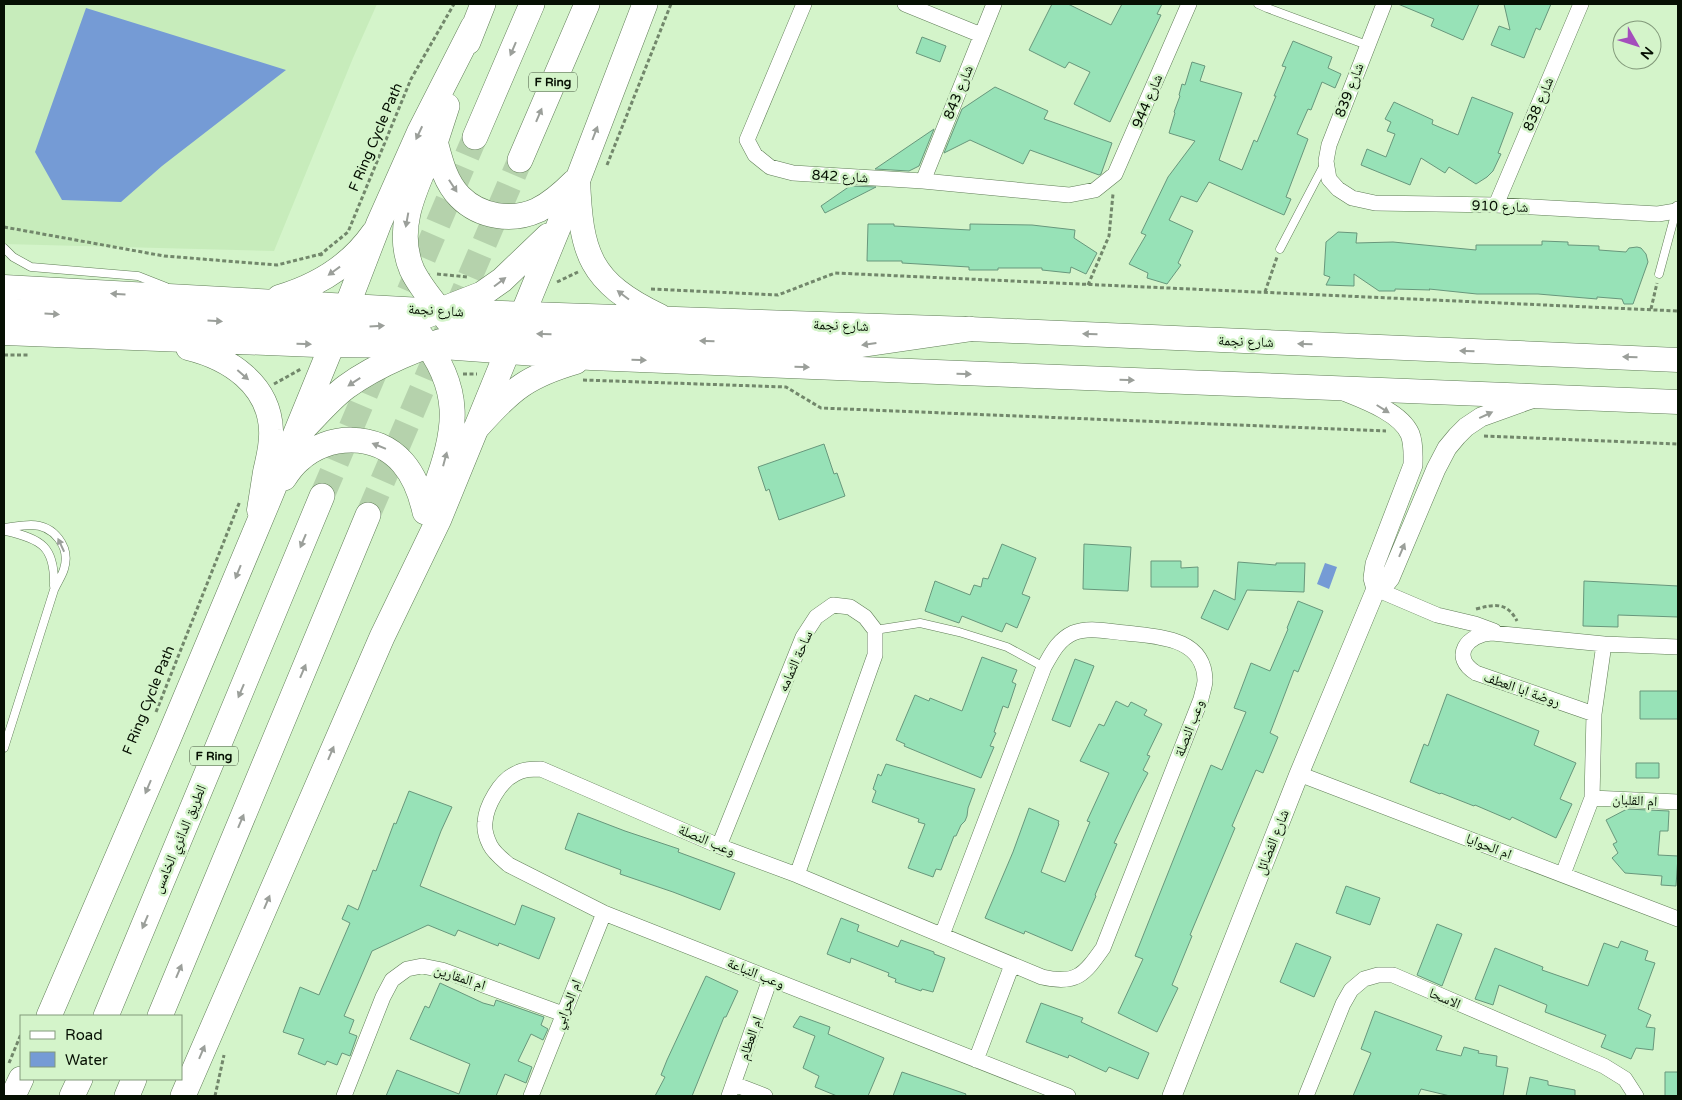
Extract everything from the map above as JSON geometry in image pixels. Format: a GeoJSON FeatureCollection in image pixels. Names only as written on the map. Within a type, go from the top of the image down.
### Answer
{"type":"FeatureCollection","features":[{"type":"Feature","properties":{"kind":"highway"},"geometry":{"type":"LineString","coordinates":[[468,342],[441,311],[413,272],[404,240],[413,194],[435,141],[473,28],[483,4]]}},
{"type":"Feature","properties":{"kind":"highway"},"geometry":{"type":"LineString","coordinates":[[475,137],[532,4]]}},
{"type":"Feature","properties":{"kind":"highway","name":"F Ring"},"geometry":{"type":"LineString","coordinates":[[520,160],[587,4]]}},
{"type":"Feature","properties":{"kind":"highway"},"geometry":{"type":"LineString","coordinates":[[183,1096],[382,637],[439,519],[478,427],[578,179],[645,4]]}},
{"type":"Feature","properties":{"kind":"highway"},"geometry":{"type":"LineString","coordinates":[[49,1015],[271,494],[340,325],[379,223],[419,133],[473,28]]}},
{"type":"Feature","properties":{"kind":"highway"},"geometry":{"type":"LineString","coordinates":[[435,141],[441,164],[448,180],[459,196],[476,209],[493,215],[514,216],[537,210],[558,198],[578,179]]}},
{"type":"Feature","properties":{"kind":"highway"},"geometry":{"type":"LineString","coordinates":[[4,311],[376,327],[404,315],[441,311],[482,294],[502,280],[541,245],[560,223]]}},
{"type":"Feature","properties":{"kind":"highway"},"geometry":{"type":"LineString","coordinates":[[382,637],[425,512],[444,466],[451,437],[450,391],[442,367],[429,346],[404,315]]}},
{"type":"Feature","properties":{"kind":"highway"},"geometry":{"type":"LineString","coordinates":[[293,440],[345,388],[370,371],[429,346],[468,342],[484,333],[852,346],[969,329]]}},
{"type":"Feature","properties":{"kind":"highway"},"geometry":{"type":"LineString","coordinates":[[271,494],[298,460],[317,447],[334,441],[354,439],[369,442],[388,450],[403,463],[420,491],[425,512]]}},
{"type":"Feature","properties":{"kind":"highway","name":"الطريق الدائري الخامس"},"geometry":{"type":"LineString","coordinates":[[106,1015],[322,496]]}},
{"type":"Feature","properties":{"kind":"highway"},"geometry":{"type":"LineString","coordinates":[[160,1015],[368,515]]}},
{"type":"Feature","properties":{"kind":"highway"},"geometry":{"type":"LineString","coordinates":[[55,1015],[84,936]]}},
{"type":"Feature","properties":{"kind":"highway"},"geometry":{"type":"LineString","coordinates":[[14,1073],[14,1096]]}},
{"type":"Feature","properties":{"kind":"highway"},"geometry":{"type":"LineString","coordinates":[[26,1096],[33,1080]]}},
{"type":"Feature","properties":{"kind":"highway"},"geometry":{"type":"LineString","coordinates":[[72,1096],[80,1080]]}},
{"type":"Feature","properties":{"kind":"highway"},"geometry":{"type":"LineString","coordinates":[[127,1096],[134,1080]]}},
{"type":"Feature","properties":{"kind":"main road"},"geometry":{"type":"LineString","coordinates":[[578,179],[582,232],[586,249],[594,264],[608,282],[622,295],[666,318]]}},
{"type":"Feature","properties":{"kind":"main road"},"geometry":{"type":"LineString","coordinates":[[4,287],[254,301],[276,298],[316,283],[327,263],[352,258],[367,242],[379,223]]}},
{"type":"Feature","properties":{"kind":"main road"},"geometry":{"type":"LineString","coordinates":[[254,301],[340,325],[429,346]]}},
{"type":"Feature","properties":{"kind":"main road","name":"شارع نجمة"},"geometry":{"type":"LineString","coordinates":[[441,311],[591,358],[1678,402]]}},
{"type":"Feature","properties":{"kind":"main road","name":"شارع نجمة"},"geometry":{"type":"LineString","coordinates":[[515,333],[666,318],[969,329],[1678,360]]}},
{"type":"Feature","properties":{"kind":"main road"},"geometry":{"type":"LineString","coordinates":[[4,333],[150,339],[340,325]]}},
{"type":"Feature","properties":{"kind":"main road"},"geometry":{"type":"LineString","coordinates":[[150,339],[213,355],[244,374],[259,392],[268,412],[271,429],[270,447],[256,527]]}},
{"type":"Feature","properties":{"kind":"main road"},"geometry":{"type":"LineString","coordinates":[[478,427],[506,397],[535,376],[554,368],[591,358]]}},
{"type":"Feature","properties":{"kind":"street","name":"شارع 842"},"geometry":{"type":"LineString","coordinates":[[804,4],[746,140],[755,155],[770,167],[793,173],[923,180],[1069,195],[1095,190]]}},
{"type":"Feature","properties":{"kind":"street"},"geometry":{"type":"LineString","coordinates":[[905,4],[981,35]]}},
{"type":"Feature","properties":{"kind":"street","name":"شارع 843"},"geometry":{"type":"LineString","coordinates":[[923,180],[994,4]]}},
{"type":"Feature","properties":{"kind":"street","name":"شارع 944"},"geometry":{"type":"LineString","coordinates":[[1095,190],[1115,174],[1189,4]]}},
{"type":"Feature","properties":{"kind":"street","name":"شارع 839"},"geometry":{"type":"LineString","coordinates":[[1329,179],[1326,161],[1328,145],[1384,4]]}},
{"type":"Feature","properties":{"kind":"street","name":"شارع 838"},"geometry":{"type":"LineString","coordinates":[[1496,205],[1581,4]]}},
{"type":"Feature","properties":{"kind":"street","name":"شارع 910"},"geometry":{"type":"LineString","coordinates":[[1329,179],[1338,190],[1352,198],[1375,204],[1496,205],[1658,214],[1677,210]]}},
{"type":"Feature","properties":{"kind":"street"},"geometry":{"type":"LineString","coordinates":[[1339,389],[1386,411],[1400,421],[1410,433]]}},
{"type":"Feature","properties":{"kind":"street","name":"شارع الفضائل"},"geometry":{"type":"LineString","coordinates":[[1376,589],[1390,578],[1436,469],[1447,448],[1457,436],[1481,417],[1539,396]]}},
{"type":"Feature","properties":{"kind":"street","name":"شارع الفضائل"},"geometry":{"type":"LineString","coordinates":[[1172,1096],[1299,774],[1376,589],[1374,578],[1376,564],[1413,465],[1414,448],[1410,433]]}},
{"type":"Feature","properties":{"kind":"street"},"geometry":{"type":"LineString","coordinates":[[1376,589],[1437,616],[1475,624],[1500,633]]}},
{"type":"Feature","properties":{"kind":"street","name":"ساحة الثمامه"},"geometry":{"type":"LineString","coordinates":[[719,846],[803,637],[816,617],[833,605],[850,607],[865,617],[875,630]]}},
{"type":"Feature","properties":{"kind":"street","name":"وعب النصلة"},"geometry":{"type":"LineString","coordinates":[[488,810],[506,779],[515,773],[541,769],[719,846],[797,875],[1042,977],[1059,981],[1077,977],[1090,967],[1103,948],[1201,699],[1205,680],[1202,665],[1193,650],[1178,641],[1160,637],[1085,629],[1060,641],[1044,667],[942,935]]}},
{"type":"Feature","properties":{"kind":"street"},"geometry":{"type":"LineString","coordinates":[[797,875],[875,655],[875,630]]}},
{"type":"Feature","properties":{"kind":"street","name":"روضة ابا العطف"},"geometry":{"type":"LineString","coordinates":[[1594,714],[1476,674],[1469,669],[1463,659],[1467,643],[1475,636],[1483,633],[1500,633],[1604,644],[1678,648]]}},
{"type":"Feature","properties":{"kind":"street"},"geometry":{"type":"LineString","coordinates":[[1563,874],[1592,798],[1594,714],[1604,644]]}},
{"type":"Feature","properties":{"kind":"street","name":"ام الحوايا"},"geometry":{"type":"LineString","coordinates":[[1299,774],[1678,919]]}},
{"type":"Feature","properties":{"kind":"street","name":"ام القلبان"},"geometry":{"type":"LineString","coordinates":[[1592,798],[1678,802]]}},
{"type":"Feature","properties":{"kind":"street","name":"وعب النباعة"},"geometry":{"type":"LineString","coordinates":[[488,810],[484,823],[486,834],[497,855],[509,865],[604,913],[1068,1096]]}},
{"type":"Feature","properties":{"kind":"street","name":"ام الحرابي"},"geometry":{"type":"LineString","coordinates":[[531,1096],[604,913]]}},
{"type":"Feature","properties":{"kind":"street"},"geometry":{"type":"LineString","coordinates":[[976,1060],[1012,965]]}},
{"type":"Feature","properties":{"kind":"street","name":"ام المقارين"},"geometry":{"type":"LineString","coordinates":[[344,1096],[383,996],[392,980],[407,969],[422,966],[442,970],[563,1014]]}},
{"type":"Feature","properties":{"kind":"street","name":"الاسحا"},"geometry":{"type":"LineString","coordinates":[[1306,1096],[1351,990],[1364,979],[1378,975],[1393,975],[1604,1066],[1624,1079],[1636,1096]]}},
{"type":"Feature","properties":{"kind":"street","name":"ام العظام"},"geometry":{"type":"LineString","coordinates":[[732,1090],[770,979]]}},
{"type":"Feature","properties":{"kind":"street"},"geometry":{"type":"LineString","coordinates":[[732,1090],[765,1096]]}},
{"type":"Feature","properties":{"kind":"lane"},"geometry":{"type":"LineString","coordinates":[[1258,4],[1367,45]]}},
{"type":"Feature","properties":{"kind":"lane"},"geometry":{"type":"LineString","coordinates":[[1280,249],[1326,161]]}},
{"type":"Feature","properties":{"kind":"lane"},"geometry":{"type":"LineString","coordinates":[[1659,274],[1677,210]]}},
{"type":"Feature","properties":{"kind":"lane"},"geometry":{"type":"LineString","coordinates":[[4,248],[13,257],[31,267],[138,276],[193,298]]}},
{"type":"Feature","properties":{"kind":"lane"},"geometry":{"type":"LineString","coordinates":[[4,529],[32,525],[40,526],[54,533],[65,553],[64,569],[54,590],[7,724],[4,748]]}},
{"type":"Feature","properties":{"kind":"lane"},"geometry":{"type":"LineString","coordinates":[[4,529],[28,535],[48,552],[54,569],[54,590]]}},
{"type":"Feature","properties":{"kind":"lane"},"geometry":{"type":"LineString","coordinates":[[875,630],[920,623],[959,632],[1007,647],[1044,667]]}},
{"type":"Feature","properties":{"kind":"path","name":"F Ring Cycle Path"},"geometry":{"type":"LineString","coordinates":[[327,263],[348,232],[411,79],[454,4]]}},
{"type":"Feature","properties":{"kind":"path"},"geometry":{"type":"LineString","coordinates":[[605,169],[671,4]]}},
{"type":"Feature","properties":{"kind":"path"},"geometry":{"type":"LineString","coordinates":[[1088,285],[1109,236],[1115,174]]}},
{"type":"Feature","properties":{"kind":"path"},"geometry":{"type":"LineString","coordinates":[[4,227],[164,256],[277,265],[327,263]]}},
{"type":"Feature","properties":{"kind":"path"},"geometry":{"type":"LineString","coordinates":[[1265,292],[1280,249]]}},
{"type":"Feature","properties":{"kind":"path"},"geometry":{"type":"LineString","coordinates":[[413,272],[473,278]]}},
{"type":"Feature","properties":{"kind":"path"},"geometry":{"type":"LineString","coordinates":[[647,289],[778,295],[835,273],[1678,310]]}},
{"type":"Feature","properties":{"kind":"path"},"geometry":{"type":"LineString","coordinates":[[1651,309],[1659,274]]}},
{"type":"Feature","properties":{"kind":"path"},"geometry":{"type":"LineString","coordinates":[[4,354],[34,355]]}},
{"type":"Feature","properties":{"kind":"path"},"geometry":{"type":"LineString","coordinates":[[580,380],[786,387],[821,408],[1400,431],[1410,433]]}},
{"type":"Feature","properties":{"kind":"path"},"geometry":{"type":"LineString","coordinates":[[1457,436],[1678,444]]}},
{"type":"Feature","properties":{"kind":"path","name":"F Ring Cycle Path"},"geometry":{"type":"LineString","coordinates":[[155,714],[243,493]]}},
{"type":"Feature","properties":{"kind":"path"},"geometry":{"type":"LineString","coordinates":[[14,1073],[20,1040]]}},
{"type":"Feature","properties":{"kind":"shaded area"},"geometry":{"type":"Polygon","coordinates":[[[4,4],[377,4],[274,251],[4,244],[4,4]]]}},
{"type":"Feature","properties":{"kind":"water"},"geometry":{"type":"Polygon","coordinates":[[[86,8],[286,70],[162,166],[121,202],[62,200],[35,152],[86,8]]]}},
{"type":"Feature","properties":{"kind":"water"},"geometry":{"type":"Polygon","coordinates":[[[1325,563],[1337,567],[1329,589],[1317,584],[1325,563]]]}},
{"type":"Feature","properties":{"kind":"building"},"geometry":{"type":"Polygon","coordinates":[[[1052,4],[1068,4],[1111,25],[1122,4],[1162,4],[1157,14],[1161,15],[1110,122],[1074,104],[1090,72],[1069,62],[1065,68],[1029,50],[1052,4]]]}},
{"type":"Feature","properties":{"kind":"building"},"geometry":{"type":"Polygon","coordinates":[[[1398,4],[1479,4],[1463,40],[1431,26],[1434,19],[1398,4]]]}},
{"type":"Feature","properties":{"kind":"building"},"geometry":{"type":"Polygon","coordinates":[[[1504,4],[1551,4],[1540,30],[1536,28],[1524,58],[1491,45],[1499,26],[1510,30],[1504,4]]]}},
{"type":"Feature","properties":{"kind":"building"},"geometry":{"type":"Polygon","coordinates":[[[922,37],[946,46],[940,62],[916,53],[922,37]]]}},
{"type":"Feature","properties":{"kind":"building"},"geometry":{"type":"Polygon","coordinates":[[[1293,41],[1332,57],[1328,68],[1341,74],[1335,88],[1322,82],[1311,110],[1308,109],[1297,134],[1308,139],[1286,197],[1291,199],[1284,215],[1209,182],[1197,202],[1181,196],[1169,220],[1193,231],[1178,263],[1181,265],[1167,284],[1147,278],[1148,273],[1129,264],[1146,235],[1141,233],[1168,177],[1195,141],[1169,133],[1182,84],[1185,85],[1192,62],[1205,66],[1200,81],[1242,93],[1219,160],[1242,170],[1254,140],[1257,142],[1276,96],[1274,96],[1286,67],[1282,66],[1293,41]]]}},
{"type":"Feature","properties":{"kind":"building"},"geometry":{"type":"Polygon","coordinates":[[[995,87],[1048,111],[1044,119],[1112,143],[1101,174],[1099,175],[1030,150],[1023,164],[970,140],[944,153],[962,109],[995,87]]]}},
{"type":"Feature","properties":{"kind":"building"},"geometry":{"type":"Polygon","coordinates":[[[1472,97],[1513,113],[1498,153],[1501,154],[1493,171],[1476,184],[1449,167],[1445,173],[1421,158],[1410,185],[1361,165],[1367,149],[1386,157],[1395,134],[1387,131],[1391,122],[1385,119],[1394,102],[1433,120],[1432,124],[1458,135],[1472,97]]]}},
{"type":"Feature","properties":{"kind":"building"},"geometry":{"type":"Polygon","coordinates":[[[934,129],[919,166],[909,171],[875,169],[934,129]]]}},
{"type":"Feature","properties":{"kind":"building"},"geometry":{"type":"Polygon","coordinates":[[[850,186],[876,187],[825,213],[821,206],[850,186]]]}},
{"type":"Feature","properties":{"kind":"building"},"geometry":{"type":"Polygon","coordinates":[[[868,224],[894,224],[894,226],[970,230],[970,224],[1032,225],[1075,230],[1074,238],[1097,253],[1086,274],[1071,267],[1070,273],[1042,270],[1042,268],[969,270],[969,267],[902,263],[902,261],[867,261],[868,224]]]}},
{"type":"Feature","properties":{"kind":"building"},"geometry":{"type":"Polygon","coordinates":[[[1338,232],[1357,233],[1356,243],[1393,242],[1476,250],[1476,245],[1542,245],[1542,241],[1568,242],[1568,245],[1599,246],[1599,250],[1626,252],[1629,248],[1637,247],[1641,248],[1646,254],[1648,262],[1633,304],[1624,304],[1622,299],[1597,297],[1597,299],[1538,294],[1477,294],[1429,289],[1379,291],[1354,274],[1354,286],[1326,285],[1330,277],[1324,275],[1326,242],[1338,232]]]}},
{"type":"Feature","properties":{"kind":"building"},"geometry":{"type":"Polygon","coordinates":[[[824,444],[834,474],[837,473],[845,496],[779,520],[769,489],[766,491],[758,467],[824,444]]]}},
{"type":"Feature","properties":{"kind":"building"},"geometry":{"type":"Polygon","coordinates":[[[1002,544],[1036,558],[1022,594],[1030,597],[1017,628],[1006,623],[1002,632],[962,616],[959,623],[925,611],[935,581],[970,595],[974,585],[981,587],[983,578],[988,579],[1002,544]]]}},
{"type":"Feature","properties":{"kind":"building"},"geometry":{"type":"Polygon","coordinates":[[[1084,544],[1131,547],[1128,591],[1083,589],[1084,544]]]}},
{"type":"Feature","properties":{"kind":"building"},"geometry":{"type":"Polygon","coordinates":[[[1151,561],[1181,561],[1181,568],[1198,567],[1198,587],[1151,587],[1151,561]]]}},
{"type":"Feature","properties":{"kind":"building"},"geometry":{"type":"Polygon","coordinates":[[[1238,562],[1276,565],[1276,563],[1305,563],[1304,592],[1247,590],[1228,630],[1201,618],[1214,590],[1235,600],[1238,562]]]}},
{"type":"Feature","properties":{"kind":"building"},"geometry":{"type":"Polygon","coordinates":[[[1584,581],[1678,586],[1678,617],[1618,615],[1618,627],[1583,626],[1584,581]]]}},
{"type":"Feature","properties":{"kind":"building"},"geometry":{"type":"Polygon","coordinates":[[[1298,601],[1323,611],[1298,672],[1294,670],[1270,733],[1278,737],[1263,773],[1256,770],[1232,826],[1235,828],[1190,935],[1192,936],[1172,985],[1178,988],[1157,1032],[1118,1013],[1143,959],[1135,956],[1211,765],[1222,770],[1246,712],[1234,708],[1251,663],[1270,671],[1298,601]]]}},
{"type":"Feature","properties":{"kind":"building"},"geometry":{"type":"Polygon","coordinates":[[[982,657],[1017,670],[1012,682],[1016,684],[1008,708],[1003,706],[994,732],[996,733],[990,746],[994,747],[981,778],[904,746],[905,744],[896,740],[915,695],[929,701],[930,698],[962,711],[982,657]]]}},
{"type":"Feature","properties":{"kind":"building"},"geometry":{"type":"Polygon","coordinates":[[[1075,659],[1094,666],[1070,727],[1052,720],[1075,659]]]}},
{"type":"Feature","properties":{"kind":"building"},"geometry":{"type":"Polygon","coordinates":[[[1640,691],[1678,691],[1678,719],[1640,719],[1640,691]]]}},
{"type":"Feature","properties":{"kind":"building"},"geometry":{"type":"Polygon","coordinates":[[[1447,694],[1539,731],[1534,745],[1576,763],[1560,799],[1572,804],[1556,838],[1512,817],[1510,820],[1475,805],[1410,782],[1424,744],[1428,746],[1447,694]]]}},
{"type":"Feature","properties":{"kind":"building"},"geometry":{"type":"Polygon","coordinates":[[[1116,701],[1128,707],[1131,702],[1147,710],[1144,715],[1162,724],[1147,755],[1150,756],[1143,770],[1148,773],[1114,843],[1117,844],[1072,951],[1025,931],[1024,934],[985,918],[1029,808],[1059,821],[1041,872],[1065,882],[1090,822],[1087,821],[1109,773],[1080,761],[1099,724],[1104,726],[1116,701]]]}},
{"type":"Feature","properties":{"kind":"building"},"geometry":{"type":"Polygon","coordinates":[[[1636,763],[1659,763],[1659,778],[1636,778],[1636,763]]]}},
{"type":"Feature","properties":{"kind":"building"},"geometry":{"type":"Polygon","coordinates":[[[886,764],[975,789],[965,821],[956,836],[954,836],[941,870],[936,869],[933,877],[908,868],[925,824],[918,822],[919,819],[872,802],[876,791],[873,789],[878,774],[881,776],[886,764]]]}},
{"type":"Feature","properties":{"kind":"building"},"geometry":{"type":"Polygon","coordinates":[[[409,791],[452,807],[420,886],[515,925],[522,905],[555,918],[539,959],[499,943],[498,946],[458,930],[455,936],[428,925],[372,951],[344,1016],[354,1020],[349,1033],[357,1036],[350,1056],[342,1053],[337,1065],[327,1061],[325,1065],[298,1054],[304,1039],[283,1032],[300,987],[319,995],[350,923],[342,919],[348,905],[358,910],[373,870],[376,871],[394,823],[396,824],[409,791]]]}},
{"type":"Feature","properties":{"kind":"building"},"geometry":{"type":"Polygon","coordinates":[[[1627,809],[1669,811],[1668,831],[1660,831],[1658,855],[1678,856],[1676,886],[1661,885],[1662,876],[1625,873],[1612,858],[1618,853],[1613,844],[1617,842],[1606,820],[1627,809]]]}},
{"type":"Feature","properties":{"kind":"building"},"geometry":{"type":"Polygon","coordinates":[[[578,813],[679,849],[678,852],[735,873],[720,910],[620,874],[621,870],[565,849],[578,813]]]}},
{"type":"Feature","properties":{"kind":"building"},"geometry":{"type":"Polygon","coordinates":[[[1346,886],[1380,898],[1370,925],[1336,913],[1346,886]]]}},
{"type":"Feature","properties":{"kind":"building"},"geometry":{"type":"Polygon","coordinates":[[[841,918],[859,925],[857,931],[898,947],[901,940],[945,958],[933,992],[922,989],[921,991],[895,982],[896,979],[888,976],[889,973],[851,958],[850,963],[827,954],[841,918]]]}},
{"type":"Feature","properties":{"kind":"building"},"geometry":{"type":"Polygon","coordinates":[[[1437,924],[1462,934],[1442,986],[1417,975],[1437,924]]]}},
{"type":"Feature","properties":{"kind":"building"},"geometry":{"type":"Polygon","coordinates":[[[1621,941],[1648,951],[1645,960],[1655,963],[1638,1009],[1651,1015],[1646,1027],[1655,1028],[1653,1050],[1636,1048],[1631,1059],[1601,1047],[1606,1035],[1545,1012],[1547,1005],[1499,985],[1493,1005],[1475,999],[1495,948],[1543,967],[1542,970],[1588,986],[1604,943],[1618,948],[1621,941]]]}},
{"type":"Feature","properties":{"kind":"building"},"geometry":{"type":"Polygon","coordinates":[[[1296,943],[1331,957],[1314,997],[1280,982],[1296,943]]]}},
{"type":"Feature","properties":{"kind":"building"},"geometry":{"type":"Polygon","coordinates":[[[706,976],[738,991],[726,1017],[724,1017],[692,1096],[655,1096],[665,1077],[661,1075],[667,1060],[706,976]]]}},
{"type":"Feature","properties":{"kind":"building"},"geometry":{"type":"Polygon","coordinates":[[[440,983],[483,1003],[494,1006],[496,1000],[544,1017],[541,1025],[548,1029],[543,1040],[531,1034],[518,1061],[532,1067],[526,1083],[505,1074],[496,1096],[386,1096],[397,1070],[459,1094],[470,1064],[410,1039],[425,1006],[429,1008],[440,983]]]}},
{"type":"Feature","properties":{"kind":"building"},"geometry":{"type":"Polygon","coordinates":[[[1041,1003],[1083,1018],[1081,1022],[1149,1053],[1138,1079],[1109,1067],[1106,1072],[1069,1055],[1068,1058],[1026,1042],[1041,1003]]]}},
{"type":"Feature","properties":{"kind":"building"},"geometry":{"type":"Polygon","coordinates":[[[1375,1011],[1442,1036],[1436,1050],[1461,1056],[1464,1047],[1479,1051],[1478,1053],[1497,1056],[1496,1066],[1508,1068],[1503,1096],[1450,1096],[1421,1089],[1418,1096],[1353,1096],[1371,1053],[1361,1049],[1375,1011]]]}},
{"type":"Feature","properties":{"kind":"building"},"geometry":{"type":"Polygon","coordinates":[[[800,1016],[830,1027],[828,1034],[884,1058],[868,1096],[837,1096],[815,1087],[819,1076],[803,1068],[815,1036],[793,1027],[800,1016]]]}},
{"type":"Feature","properties":{"kind":"building"},"geometry":{"type":"Polygon","coordinates":[[[902,1072],[966,1094],[965,1096],[893,1096],[902,1072]]]}},
{"type":"Feature","properties":{"kind":"building"},"geometry":{"type":"Polygon","coordinates":[[[1665,1072],[1678,1072],[1678,1096],[1665,1096],[1665,1072]]]}},
{"type":"Feature","properties":{"kind":"building"},"geometry":{"type":"Polygon","coordinates":[[[1530,1077],[1548,1081],[1548,1085],[1575,1090],[1575,1096],[1526,1096],[1530,1077]]]}},
{"type":"Feature","properties":{"kind":"tunnel"},"geometry":{"type":"LineString","coordinates":[[322,496],[475,137]]}},
{"type":"Feature","properties":{"kind":"tunnel"},"geometry":{"type":"LineString","coordinates":[[368,515],[520,160]]}}]}
